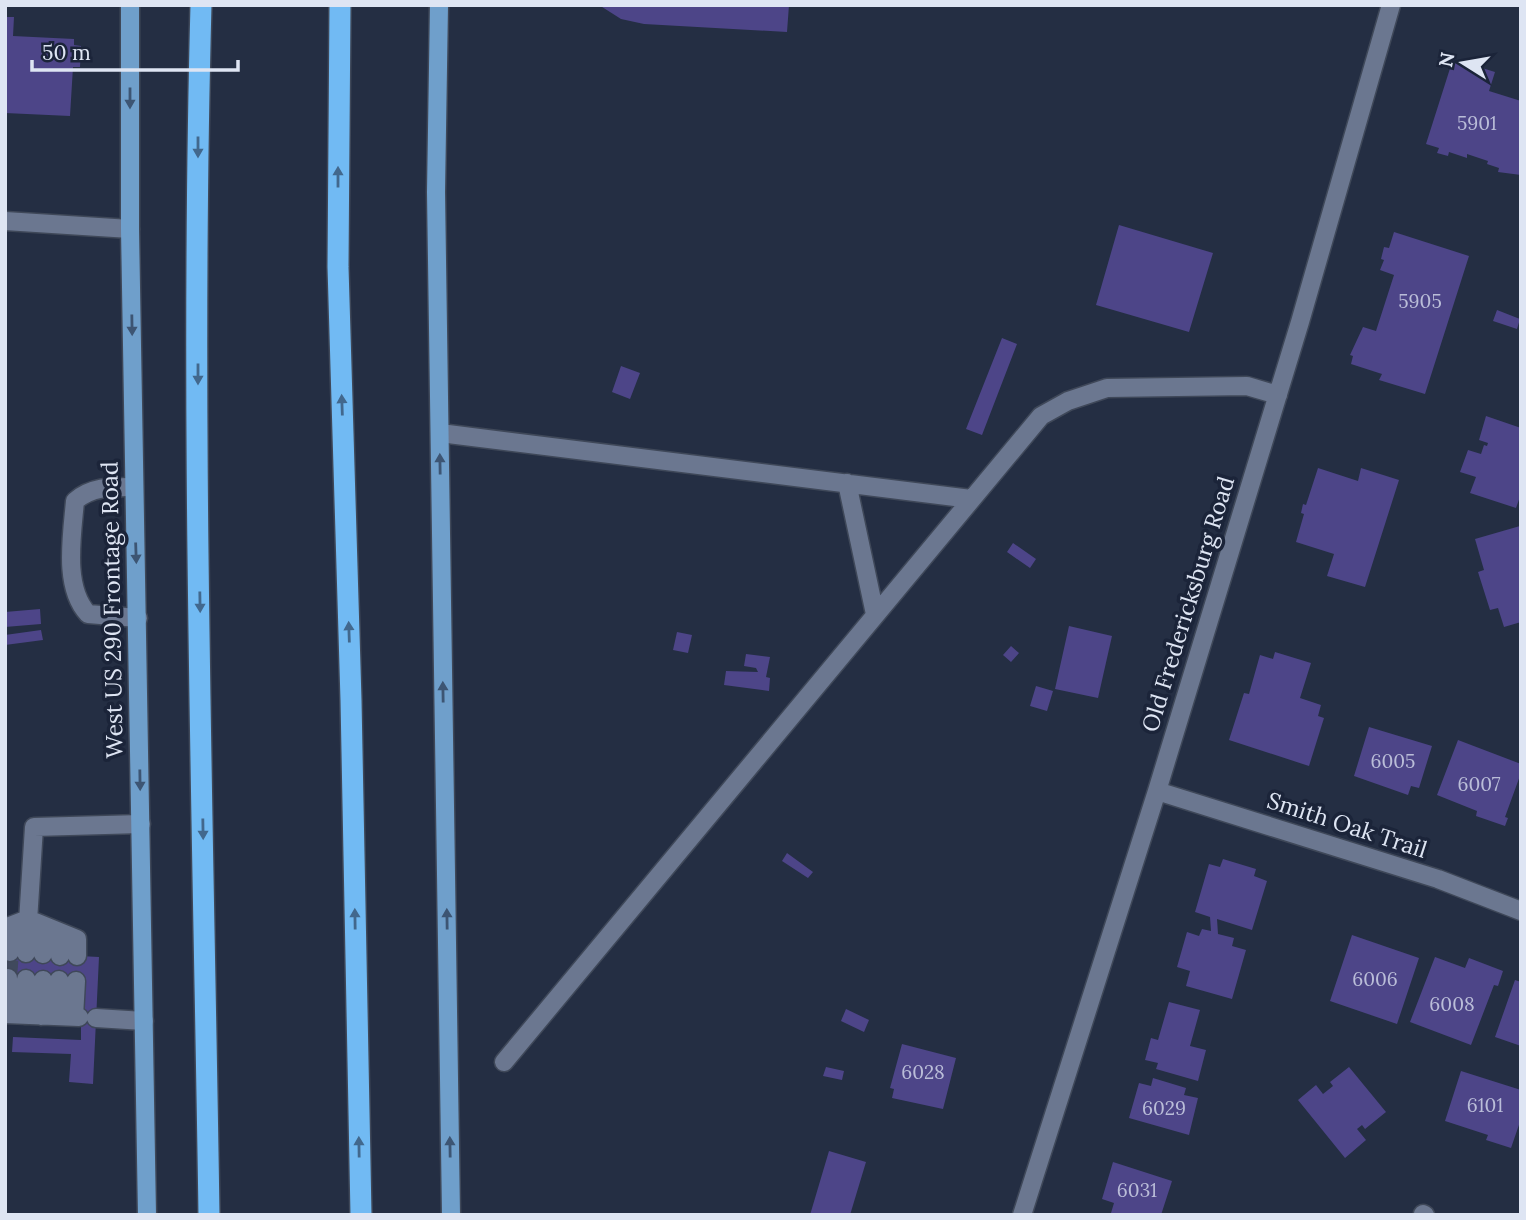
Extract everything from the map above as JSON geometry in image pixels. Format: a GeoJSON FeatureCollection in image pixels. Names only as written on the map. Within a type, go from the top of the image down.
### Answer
{"type":"FeatureCollection","features":[{"type":"Feature","properties":{"kind":"highway"},"geometry":{"type":"LineString","coordinates":[[201,5],[198,503],[209,1215]]}},
{"type":"Feature","properties":{"kind":"highway"},"geometry":{"type":"LineString","coordinates":[[340,5],[338,267],[351,700],[361,1215]]}},
{"type":"Feature","properties":{"kind":"main road","name":"West US 290 Frontage Road"},"geometry":{"type":"LineString","coordinates":[[130,5],[130,229],[147,1215]]}},
{"type":"Feature","properties":{"kind":"main road"},"geometry":{"type":"LineString","coordinates":[[439,5],[436,192],[451,1215]]}},
{"type":"Feature","properties":{"kind":"street","name":"Old Fredericksburg Road"},"geometry":{"type":"LineString","coordinates":[[1022,1215],[1157,791],[1278,395],[1391,5]]}},
{"type":"Feature","properties":{"kind":"street"},"geometry":{"type":"LineString","coordinates":[[5,221],[130,229]]}},
{"type":"Feature","properties":{"kind":"street"},"geometry":{"type":"LineString","coordinates":[[504,1062],[1041,416],[1081,396],[1107,388],[1247,386],[1278,395]]}},
{"type":"Feature","properties":{"kind":"street"},"geometry":{"type":"LineString","coordinates":[[440,433],[971,499]]}},
{"type":"Feature","properties":{"kind":"street"},"geometry":{"type":"LineString","coordinates":[[847,484],[875,614]]}},
{"type":"Feature","properties":{"kind":"street"},"geometry":{"type":"LineString","coordinates":[[134,487],[107,487],[84,493],[75,501],[73,583],[77,603],[88,614],[138,618]]}},
{"type":"Feature","properties":{"kind":"street","name":"Smith Oak Trail"},"geometry":{"type":"LineString","coordinates":[[1157,791],[1438,879],[1521,911]]}},
{"type":"Feature","properties":{"kind":"street"},"geometry":{"type":"LineString","coordinates":[[5,928],[28,919],[77,939],[43,954],[28,919],[34,827],[141,824]]}},
{"type":"Feature","properties":{"kind":"street"},"geometry":{"type":"LineString","coordinates":[[5,934],[28,919]]}},
{"type":"Feature","properties":{"kind":"street"},"geometry":{"type":"LineString","coordinates":[[42,980],[48,1016]]}},
{"type":"Feature","properties":{"kind":"street"},"geometry":{"type":"LineString","coordinates":[[42,980],[48,1016]]}},
{"type":"Feature","properties":{"kind":"street"},"geometry":{"type":"LineString","coordinates":[[42,980],[48,1016]]}},
{"type":"Feature","properties":{"kind":"street"},"geometry":{"type":"LineString","coordinates":[[48,1016],[144,1021]]}},
{"type":"Feature","properties":{"kind":"building"},"geometry":{"type":"Polygon","coordinates":[[[599,5],[789,5],[787,32],[644,24],[621,19],[599,5]]]}},
{"type":"Feature","properties":{"kind":"building"},"geometry":{"type":"Polygon","coordinates":[[[5,17],[14,17],[13,36],[74,39],[74,45],[81,46],[80,67],[73,67],[70,116],[5,113],[5,17]]]}},
{"type":"Feature","properties":{"kind":"building"},"geometry":{"type":"Polygon","coordinates":[[[1453,59],[1495,72],[1489,91],[1521,101],[1521,175],[1498,172],[1499,168],[1487,164],[1488,161],[1467,154],[1467,158],[1449,152],[1448,156],[1437,153],[1439,148],[1426,144],[1453,59]]]}},
{"type":"Feature","properties":{"kind":"building"},"geometry":{"type":"Polygon","coordinates":[[[1119,225],[1213,253],[1189,332],[1096,305],[1119,225]]]}},
{"type":"Feature","properties":{"kind":"building"},"geometry":{"type":"Polygon","coordinates":[[[1394,232],[1469,256],[1425,394],[1379,380],[1382,374],[1351,364],[1353,356],[1350,355],[1363,327],[1376,331],[1394,275],[1380,270],[1384,260],[1381,259],[1384,247],[1389,248],[1394,232]]]}},
{"type":"Feature","properties":{"kind":"building"},"geometry":{"type":"Polygon","coordinates":[[[1497,310],[1520,319],[1517,329],[1493,321],[1497,310]]]}},
{"type":"Feature","properties":{"kind":"building"},"geometry":{"type":"Polygon","coordinates":[[[1002,338],[1017,344],[982,435],[966,429],[1002,338]]]}},
{"type":"Feature","properties":{"kind":"building"},"geometry":{"type":"Polygon","coordinates":[[[621,366],[640,373],[630,399],[612,392],[621,366]]]}},
{"type":"Feature","properties":{"kind":"building"},"geometry":{"type":"Polygon","coordinates":[[[1486,416],[1521,428],[1521,494],[1516,508],[1470,493],[1476,477],[1460,472],[1468,450],[1481,454],[1484,445],[1487,446],[1488,443],[1479,440],[1486,416]]]}},
{"type":"Feature","properties":{"kind":"building"},"geometry":{"type":"Polygon","coordinates":[[[1318,468],[1358,481],[1361,468],[1399,480],[1365,587],[1327,576],[1334,554],[1296,542],[1304,514],[1301,513],[1303,504],[1306,505],[1318,468]]]}},
{"type":"Feature","properties":{"kind":"building"},"geometry":{"type":"Polygon","coordinates":[[[1520,526],[1521,622],[1504,627],[1498,608],[1490,610],[1478,572],[1484,570],[1475,539],[1520,526]]]}},
{"type":"Feature","properties":{"kind":"building"},"geometry":{"type":"Polygon","coordinates":[[[1013,543],[1036,559],[1030,568],[1007,552],[1013,543]]]}},
{"type":"Feature","properties":{"kind":"building"},"geometry":{"type":"Polygon","coordinates":[[[40,609],[41,624],[5,627],[5,612],[40,609]]]}},
{"type":"Feature","properties":{"kind":"building"},"geometry":{"type":"Polygon","coordinates":[[[1069,626],[1112,636],[1098,698],[1055,689],[1069,626]]]}},
{"type":"Feature","properties":{"kind":"building"},"geometry":{"type":"Polygon","coordinates":[[[41,630],[43,640],[5,645],[5,635],[41,630]]]}},
{"type":"Feature","properties":{"kind":"building"},"geometry":{"type":"Polygon","coordinates":[[[677,632],[692,635],[688,653],[673,650],[677,632]]]}},
{"type":"Feature","properties":{"kind":"building"},"geometry":{"type":"Polygon","coordinates":[[[1011,646],[1019,653],[1011,662],[1003,655],[1011,646]]]}},
{"type":"Feature","properties":{"kind":"building"},"geometry":{"type":"Polygon","coordinates":[[[1275,652],[1311,663],[1300,698],[1321,705],[1318,716],[1324,718],[1309,766],[1229,740],[1244,693],[1249,694],[1260,655],[1273,659],[1275,652]]]}},
{"type":"Feature","properties":{"kind":"building"},"geometry":{"type":"Polygon","coordinates":[[[746,654],[770,657],[766,677],[770,678],[769,691],[724,685],[726,671],[758,672],[756,668],[744,666],[746,654]]]}},
{"type":"Feature","properties":{"kind":"building"},"geometry":{"type":"Polygon","coordinates":[[[1036,686],[1053,691],[1047,711],[1030,706],[1036,686]]]}},
{"type":"Feature","properties":{"kind":"building"},"geometry":{"type":"Polygon","coordinates":[[[1369,727],[1432,746],[1419,788],[1411,786],[1408,795],[1354,776],[1369,727]]]}},
{"type":"Feature","properties":{"kind":"building"},"geometry":{"type":"Polygon","coordinates":[[[1458,740],[1521,764],[1521,773],[1505,817],[1508,818],[1505,826],[1476,816],[1477,811],[1437,795],[1458,740]]]}},
{"type":"Feature","properties":{"kind":"building"},"geometry":{"type":"Polygon","coordinates":[[[787,853],[813,872],[808,878],[782,861],[787,853]]]}},
{"type":"Feature","properties":{"kind":"building"},"geometry":{"type":"Polygon","coordinates":[[[1223,859],[1256,869],[1254,876],[1267,881],[1252,930],[1217,919],[1218,934],[1234,938],[1232,946],[1246,950],[1232,999],[1186,986],[1190,971],[1177,967],[1187,932],[1199,936],[1202,929],[1211,931],[1210,917],[1195,912],[1209,864],[1220,867],[1223,859]]]}},
{"type":"Feature","properties":{"kind":"building"},"geometry":{"type":"Polygon","coordinates":[[[1352,935],[1419,958],[1397,1024],[1330,1001],[1352,935]]]}},
{"type":"Feature","properties":{"kind":"building"},"geometry":{"type":"Polygon","coordinates":[[[5,952],[99,957],[93,1084],[69,1082],[71,1054],[12,1052],[13,1037],[81,1040],[81,981],[5,978],[5,952]]]}},
{"type":"Feature","properties":{"kind":"building"},"geometry":{"type":"Polygon","coordinates":[[[1435,957],[1465,968],[1469,958],[1503,971],[1498,986],[1494,985],[1471,1045],[1410,1022],[1435,957]]]}},
{"type":"Feature","properties":{"kind":"building"},"geometry":{"type":"Polygon","coordinates":[[[1515,980],[1521,982],[1521,1046],[1495,1037],[1515,980]]]}},
{"type":"Feature","properties":{"kind":"building"},"geometry":{"type":"Polygon","coordinates":[[[1169,1002],[1200,1010],[1190,1046],[1206,1050],[1198,1081],[1156,1069],[1158,1063],[1145,1060],[1151,1038],[1158,1040],[1169,1002]]]}},
{"type":"Feature","properties":{"kind":"building"},"geometry":{"type":"Polygon","coordinates":[[[846,1009],[869,1020],[864,1032],[841,1021],[846,1009]]]}},
{"type":"Feature","properties":{"kind":"building"},"geometry":{"type":"Polygon","coordinates":[[[902,1044],[956,1058],[943,1109],[892,1098],[894,1089],[890,1088],[902,1044]]]}},
{"type":"Feature","properties":{"kind":"building"},"geometry":{"type":"Polygon","coordinates":[[[826,1067],[844,1071],[842,1080],[823,1076],[826,1067]]]}},
{"type":"Feature","properties":{"kind":"building"},"geometry":{"type":"Polygon","coordinates":[[[1349,1067],[1386,1112],[1365,1129],[1362,1125],[1357,1129],[1366,1140],[1345,1158],[1298,1100],[1316,1085],[1323,1094],[1333,1086],[1330,1082],[1349,1067]]]}},
{"type":"Feature","properties":{"kind":"building"},"geometry":{"type":"Polygon","coordinates":[[[1461,1071],[1521,1090],[1521,1119],[1511,1148],[1486,1140],[1488,1135],[1445,1121],[1461,1071]]]}},
{"type":"Feature","properties":{"kind":"building"},"geometry":{"type":"Polygon","coordinates":[[[1153,1078],[1186,1088],[1184,1095],[1198,1098],[1189,1135],[1129,1118],[1139,1083],[1151,1086],[1153,1078]]]}},
{"type":"Feature","properties":{"kind":"building"},"geometry":{"type":"Polygon","coordinates":[[[829,1151],[866,1162],[850,1215],[810,1215],[829,1151]]]}},
{"type":"Feature","properties":{"kind":"building"},"geometry":{"type":"Polygon","coordinates":[[[1113,1162],[1172,1181],[1161,1215],[1111,1213],[1114,1203],[1102,1199],[1113,1162]]]}},
{"type":"Feature","properties":{"kind":"tunnel"},"geometry":{"type":"LineString","coordinates":[[8,978],[10,952]]}}]}
